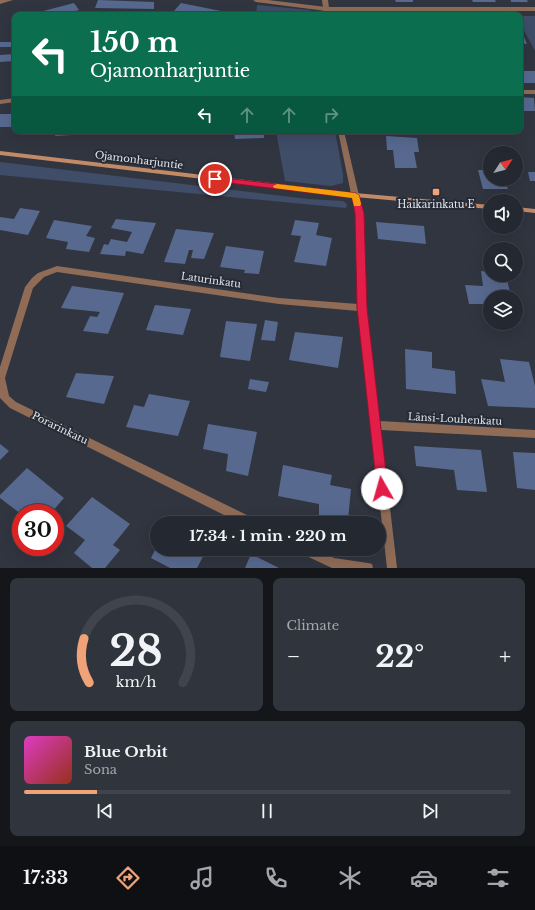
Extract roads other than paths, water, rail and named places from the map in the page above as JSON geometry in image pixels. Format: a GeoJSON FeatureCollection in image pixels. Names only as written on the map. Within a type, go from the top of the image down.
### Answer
{"type":"FeatureCollection","features":[{"type":"Feature","properties":{"kind":"main road","name":"Ojamonharjuntie"},"geometry":{"type":"LineString","coordinates":[[0,153],[355,195],[483,206]]}},
{"type":"Feature","properties":{"kind":"main road"},"geometry":{"type":"LineString","coordinates":[[523,210],[535,211]]}},
{"type":"Feature","properties":{"kind":"street"},"geometry":{"type":"LineString","coordinates":[[0,2],[10,0]]}},
{"type":"Feature","properties":{"kind":"street"},"geometry":{"type":"LineString","coordinates":[[256,0],[327,12],[535,9]]}},
{"type":"Feature","properties":{"kind":"street"},"geometry":{"type":"LineString","coordinates":[[325,0],[327,12]]}},
{"type":"Feature","properties":{"kind":"street"},"geometry":{"type":"LineString","coordinates":[[523,92],[535,92]]}},
{"type":"Feature","properties":{"kind":"street"},"geometry":{"type":"LineString","coordinates":[[0,102],[12,100]]}},
{"type":"Feature","properties":{"kind":"street"},"geometry":{"type":"LineString","coordinates":[[343,134],[359,213],[362,308],[392,568]]}},
{"type":"Feature","properties":{"kind":"street","name":"Laturinkatu"},"geometry":{"type":"LineString","coordinates":[[57,269],[279,301],[362,308]]}},
{"type":"Feature","properties":{"kind":"street","name":"Porarinkatu"},"geometry":{"type":"LineString","coordinates":[[57,269],[43,273],[35,279],[29,287],[1,378],[5,398],[13,405],[238,516]]}},
{"type":"Feature","properties":{"kind":"street","name":"Länsi-Louhenkatu"},"geometry":{"type":"LineString","coordinates":[[375,425],[535,434]]}},
{"type":"Feature","properties":{"kind":"street"},"geometry":{"type":"LineString","coordinates":[[318,556],[333,564],[368,568]]}},
{"type":"Feature","properties":{"kind":"place","name":"Haikarinkatu E"},"geometry":{"type":"Point","coordinates":[436,192]}}]}
